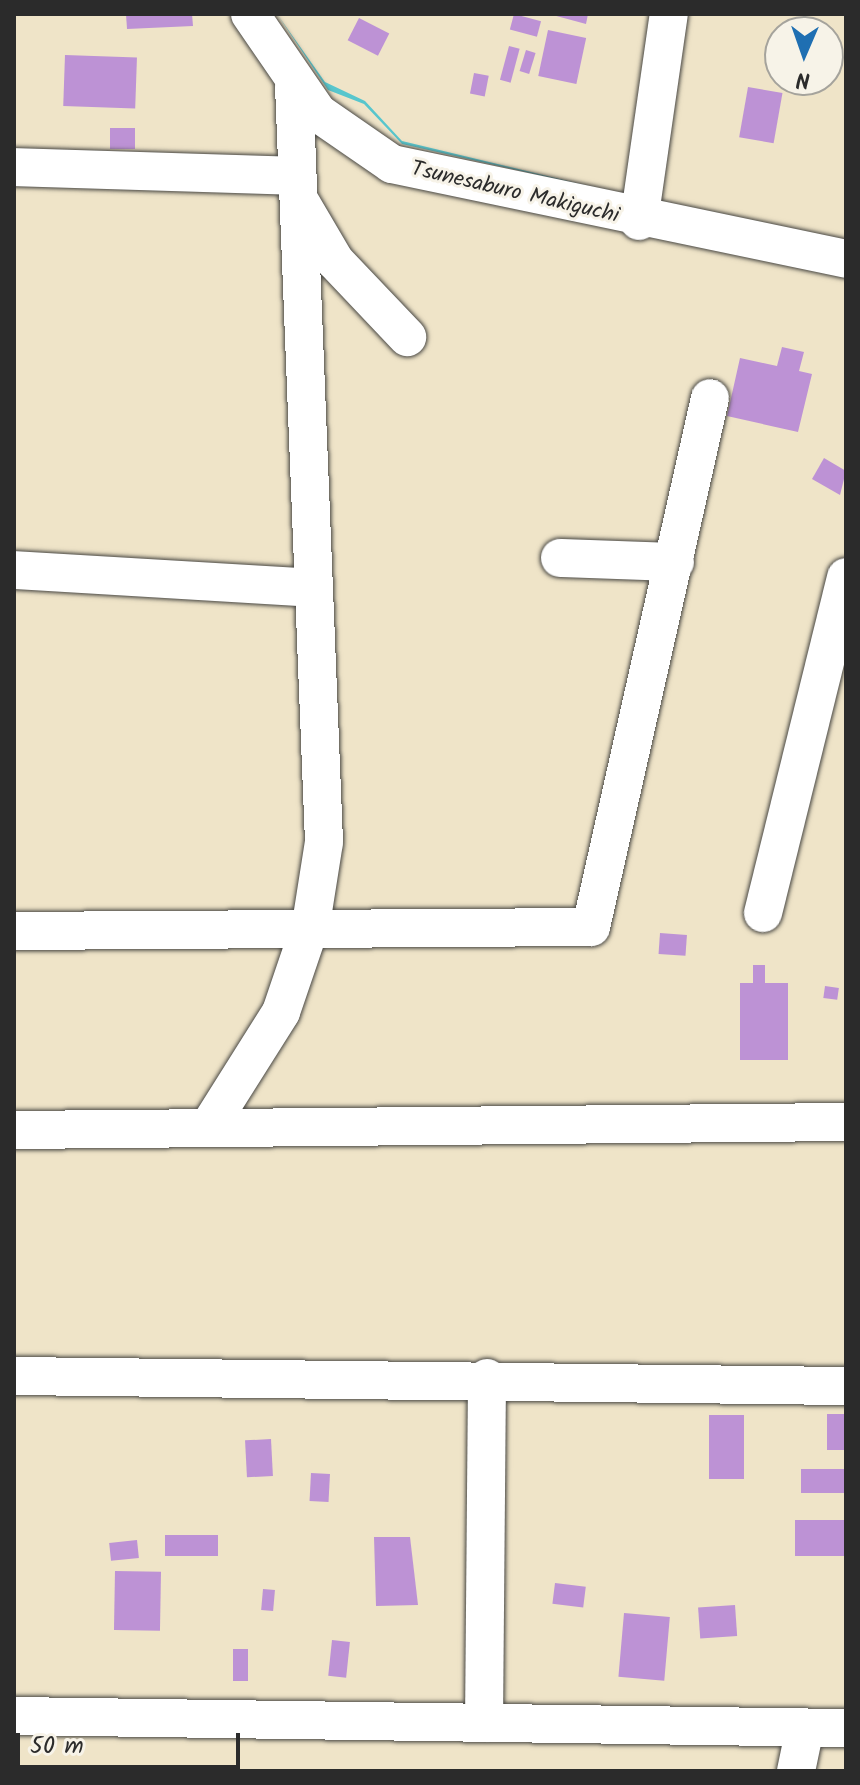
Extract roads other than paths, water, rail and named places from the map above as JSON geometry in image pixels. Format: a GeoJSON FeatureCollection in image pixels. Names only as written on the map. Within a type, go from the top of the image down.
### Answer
{"type":"FeatureCollection","features":[{"type":"Feature","properties":{"kind":"street","name":"Tsunesaburo Makiguchi"},"geometry":{"type":"LineString","coordinates":[[250,14],[294,86],[345,138],[392,164],[639,221],[846,259]]}},
{"type":"Feature","properties":{"kind":"street"},"geometry":{"type":"LineString","coordinates":[[639,221],[669,14]]}},
{"type":"Feature","properties":{"kind":"street"},"geometry":{"type":"LineString","coordinates":[[208,1128],[281,1012],[309,931],[324,842],[294,86]]}},
{"type":"Feature","properties":{"kind":"street"},"geometry":{"type":"LineString","coordinates":[[14,167],[297,187]]}},
{"type":"Feature","properties":{"kind":"street"},"geometry":{"type":"LineString","coordinates":[[297,187],[335,261],[407,337]]}},
{"type":"Feature","properties":{"kind":"street"},"geometry":{"type":"LineString","coordinates":[[14,931],[591,927],[710,398]]}},
{"type":"Feature","properties":{"kind":"street"},"geometry":{"type":"LineString","coordinates":[[560,558],[675,562]]}},
{"type":"Feature","properties":{"kind":"street"},"geometry":{"type":"LineString","coordinates":[[14,570],[313,588]]}},
{"type":"Feature","properties":{"kind":"street"},"geometry":{"type":"LineString","coordinates":[[763,913],[843,599]]}},
{"type":"Feature","properties":{"kind":"street"},"geometry":{"type":"LineString","coordinates":[[14,1130],[846,1122]]}},
{"type":"Feature","properties":{"kind":"street"},"geometry":{"type":"LineString","coordinates":[[14,1376],[487,1378],[846,1386]]}},
{"type":"Feature","properties":{"kind":"street"},"geometry":{"type":"LineString","coordinates":[[484,1723],[487,1378]]}},
{"type":"Feature","properties":{"kind":"street"},"geometry":{"type":"LineString","coordinates":[[14,1716],[846,1728]]}},
{"type":"Feature","properties":{"kind":"street"},"geometry":{"type":"LineString","coordinates":[[796,1771],[805,1728]]}},
{"type":"Feature","properties":{"kind":"water"},"geometry":{"type":"Polygon","coordinates":[[[277,14],[325,82],[365,101],[402,141],[622,194],[402,144],[364,104],[328,90],[277,14]]]}}]}
